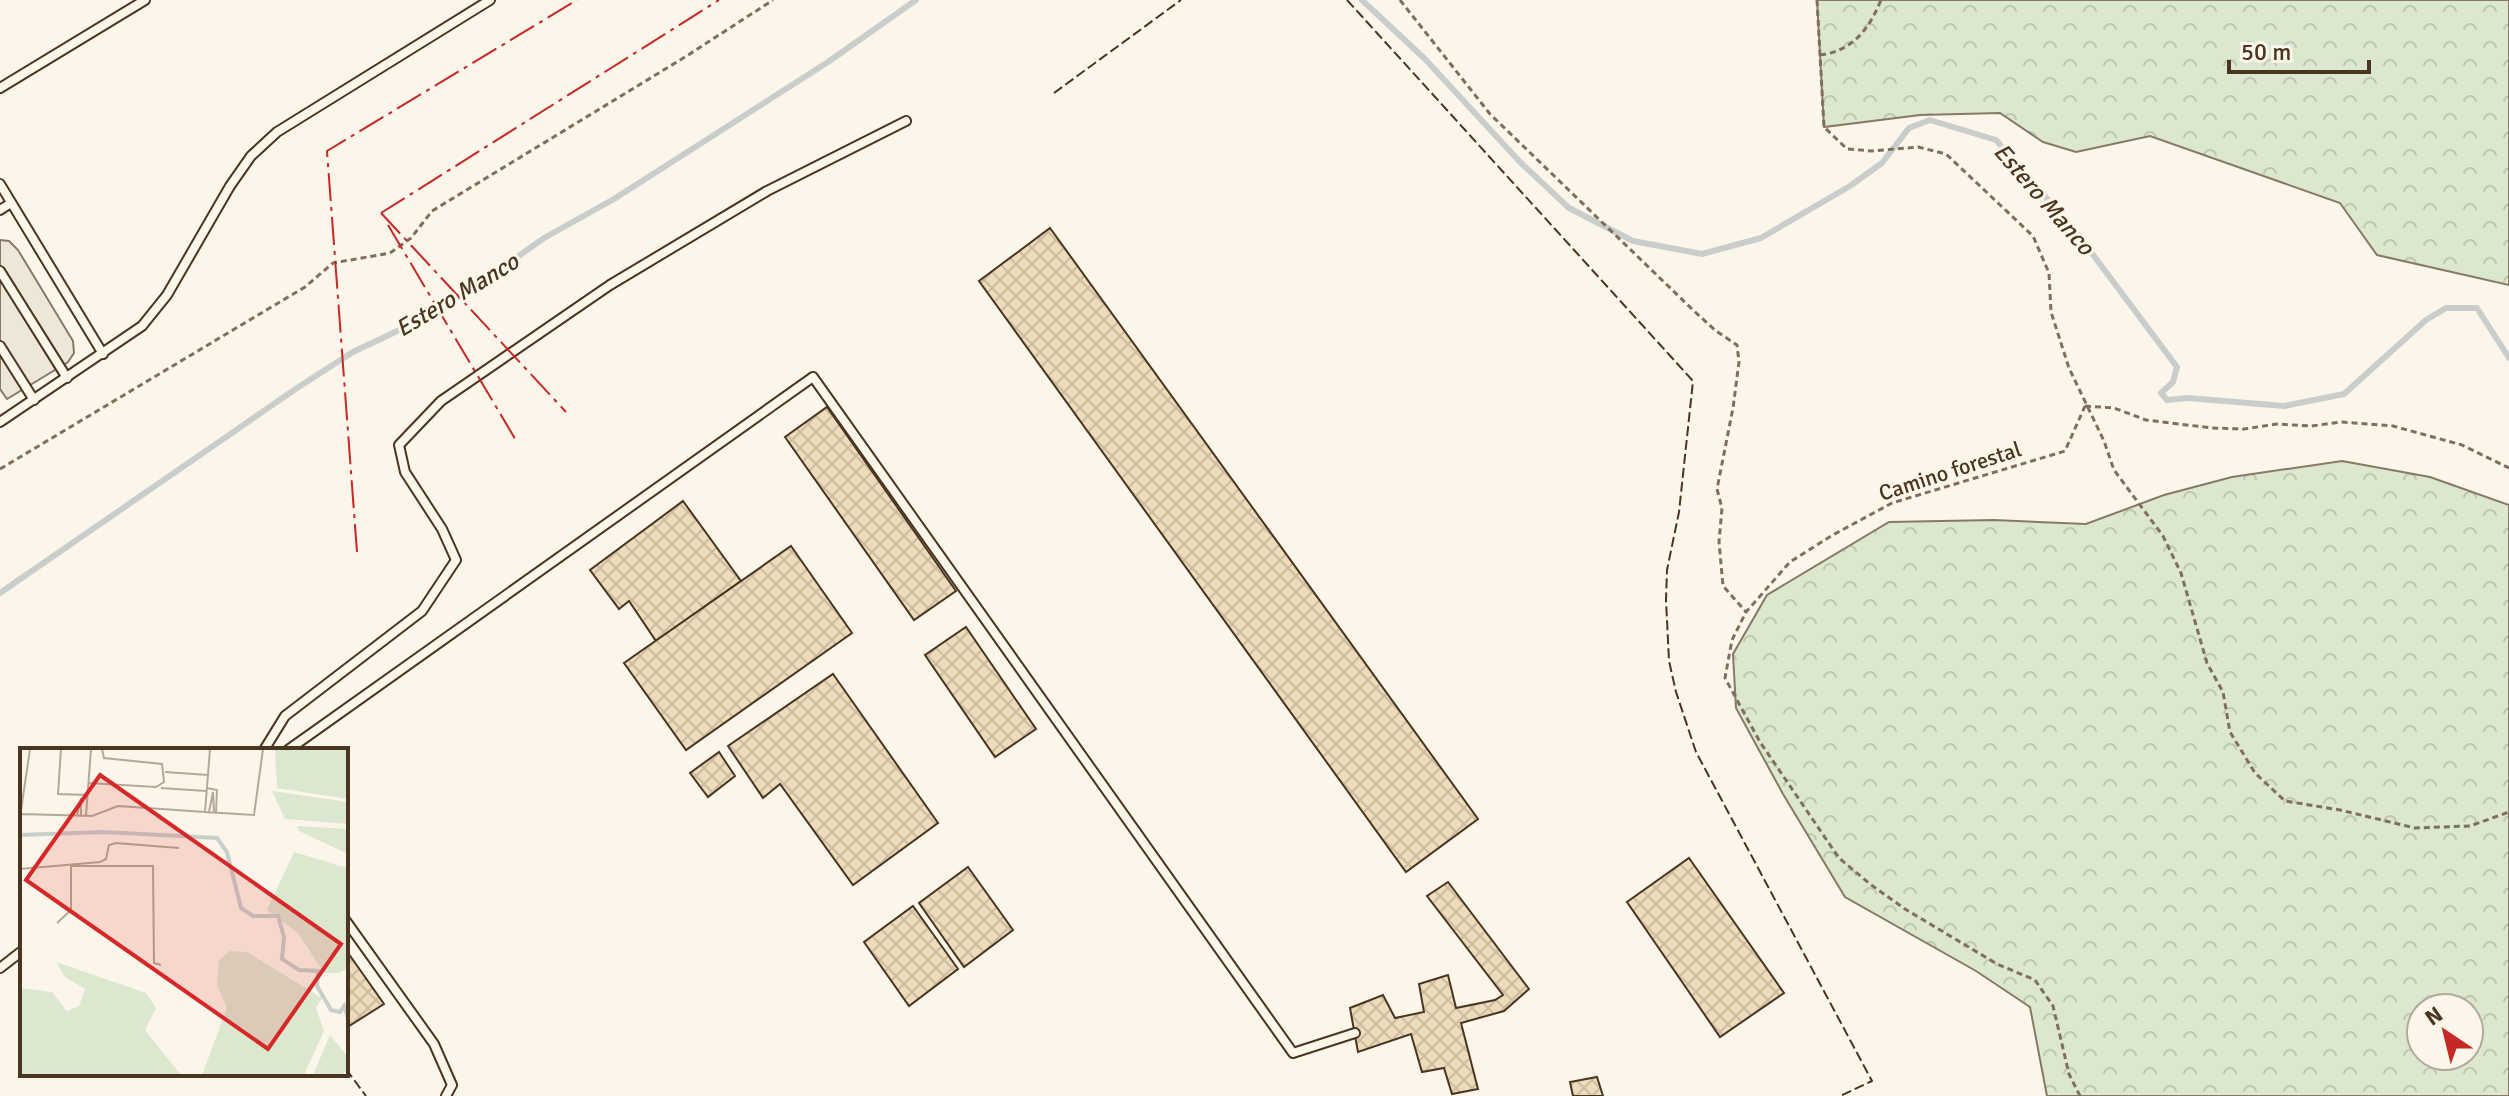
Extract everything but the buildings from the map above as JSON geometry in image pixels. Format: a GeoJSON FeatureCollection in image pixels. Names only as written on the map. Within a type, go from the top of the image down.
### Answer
{"type":"FeatureCollection","features":[{"type":"Feature","properties":{"kind":"lane"},"geometry":{"type":"LineString","coordinates":[[0,88],[145,0]]}},
{"type":"Feature","properties":{"kind":"lane"},"geometry":{"type":"LineString","coordinates":[[0,422],[142,326],[167,295],[230,186],[251,156],[277,132],[490,0]]}},
{"type":"Feature","properties":{"kind":"lane"},"geometry":{"type":"LineString","coordinates":[[265,748],[285,716],[422,611],[456,560],[442,529],[405,472],[399,445],[441,401],[610,285],[767,191],[906,121]]}},
{"type":"Feature","properties":{"kind":"lane"},"geometry":{"type":"LineString","coordinates":[[0,184],[103,354]]}},
{"type":"Feature","properties":{"kind":"lane"},"geometry":{"type":"LineString","coordinates":[[0,210],[11,203]]}},
{"type":"Feature","properties":{"kind":"lane"},"geometry":{"type":"LineString","coordinates":[[0,271],[67,378]]}},
{"type":"Feature","properties":{"kind":"lane"},"geometry":{"type":"LineString","coordinates":[[0,346],[34,400]]}},
{"type":"Feature","properties":{"kind":"lane"},"geometry":{"type":"LineString","coordinates":[[291,748],[813,377],[1293,1053],[1355,1033]]}},
{"type":"Feature","properties":{"kind":"lane"},"geometry":{"type":"LineString","coordinates":[[348,924],[434,1044],[452,1085],[446,1096]]}},
{"type":"Feature","properties":{"kind":"lane"},"geometry":{"type":"LineString","coordinates":[[0,968],[20,953]]}},
{"type":"Feature","properties":{"kind":"path"},"geometry":{"type":"LineString","coordinates":[[0,469],[305,287],[333,263],[390,253],[411,238],[432,211],[773,0]]}},
{"type":"Feature","properties":{"kind":"path"},"geometry":{"type":"LineString","coordinates":[[1400,0],[1490,114],[1610,232],[1716,331],[1737,345],[1739,362],[1733,408],[1717,489],[1722,508],[1719,542],[1723,586],[1746,612]]}},
{"type":"Feature","properties":{"kind":"path"},"geometry":{"type":"LineString","coordinates":[[1817,0],[1824,127],[1847,149],[1872,151],[1918,147],[1946,154],[2033,236],[2049,273],[2051,312],[2069,368],[2104,441],[2114,470],[2163,536],[2181,573],[2207,663],[2223,692],[2230,732],[2255,773],[2285,801],[2415,828],[2470,826],[2509,812]]}},
{"type":"Feature","properties":{"kind":"path"},"geometry":{"type":"LineString","coordinates":[[1820,55],[1835,53],[1857,41],[1871,24],[1881,0]]}},
{"type":"Feature","properties":{"kind":"path"},"geometry":{"type":"LineString","coordinates":[[2085,406],[2114,408],[2146,420],[2212,428],[2244,429],[2277,424],[2311,426],[2342,422],[2393,426],[2462,445],[2509,468]]}},
{"type":"Feature","properties":{"kind":"path","name":"Camino forestal"},"geometry":{"type":"LineString","coordinates":[[2080,1096],[2069,1074],[2053,1006],[2035,980],[1997,964],[1905,909],[1839,858],[1760,742],[1725,678],[1732,640],[1746,612],[1790,562],[1892,503],[2065,451],[2085,406]]}},
{"type":"Feature","properties":{"kind":"green space"},"geometry":{"type":"Polygon","coordinates":[[[1817,0],[2509,0],[2509,285],[2377,255],[2340,203],[2150,136],[2076,152],[2043,142],[2000,113],[1920,115],[1824,127],[1817,0]]]}},
{"type":"Feature","properties":{"kind":"green space"},"geometry":{"type":"Polygon","coordinates":[[[2342,461],[2430,477],[2509,505],[2509,1096],[2047,1096],[2030,1007],[1976,971],[1845,897],[1783,794],[1736,708],[1733,654],[1767,595],[1889,522],[1994,520],[2086,524],[2164,495],[2232,477],[2342,461]]]}},
{"type":"Feature","properties":{"kind":"shaded area"},"geometry":{"type":"Polygon","coordinates":[[[0,240],[9,241],[18,250],[73,341],[74,353],[68,362],[7,399],[0,389],[0,240]]]}},
{"type":"Feature","properties":{"kind":"waterway","name":"Estero Manco"},"geometry":{"type":"LineString","coordinates":[[0,593],[297,388],[353,352],[412,324],[472,289],[544,238],[614,199],[828,62],[916,0]]}},
{"type":"Feature","properties":{"kind":"waterway","name":"Estero Manco"},"geometry":{"type":"LineString","coordinates":[[1362,0],[1425,59],[1520,162],[1569,208],[1633,241],[1702,254],[1761,238],[1850,186],[1882,163],[1909,128],[1930,120],[1996,140],[2076,232],[2177,367],[2173,382],[2161,393],[2167,400],[2188,398],[2284,406],[2344,394],[2426,320],[2446,308],[2477,308],[2509,358]]}},
{"type":"Feature","properties":{"kind":"fence"},"geometry":{"type":"LineString","coordinates":[[1054,93],[1181,0]]}},
{"type":"Feature","properties":{"kind":"fence"},"geometry":{"type":"LineString","coordinates":[[1347,0],[1693,381],[1679,512],[1667,570],[1669,661],[1696,752],[1872,1081],[1840,1096]]}},
{"type":"Feature","properties":{"kind":"fence"},"geometry":{"type":"LineString","coordinates":[[348,1072],[366,1096]]}},
{"type":"Feature","properties":{"kind":"power"},"geometry":{"type":"LineString","coordinates":[[357,552],[327,151],[577,0]]}},
{"type":"Feature","properties":{"kind":"power"},"geometry":{"type":"LineString","coordinates":[[381,213],[719,0]]}},
{"type":"Feature","properties":{"kind":"power"},"geometry":{"type":"LineString","coordinates":[[381,213],[566,412]]}},
{"type":"Feature","properties":{"kind":"power"},"geometry":{"type":"LineString","coordinates":[[388,225],[517,442]]}}]}
